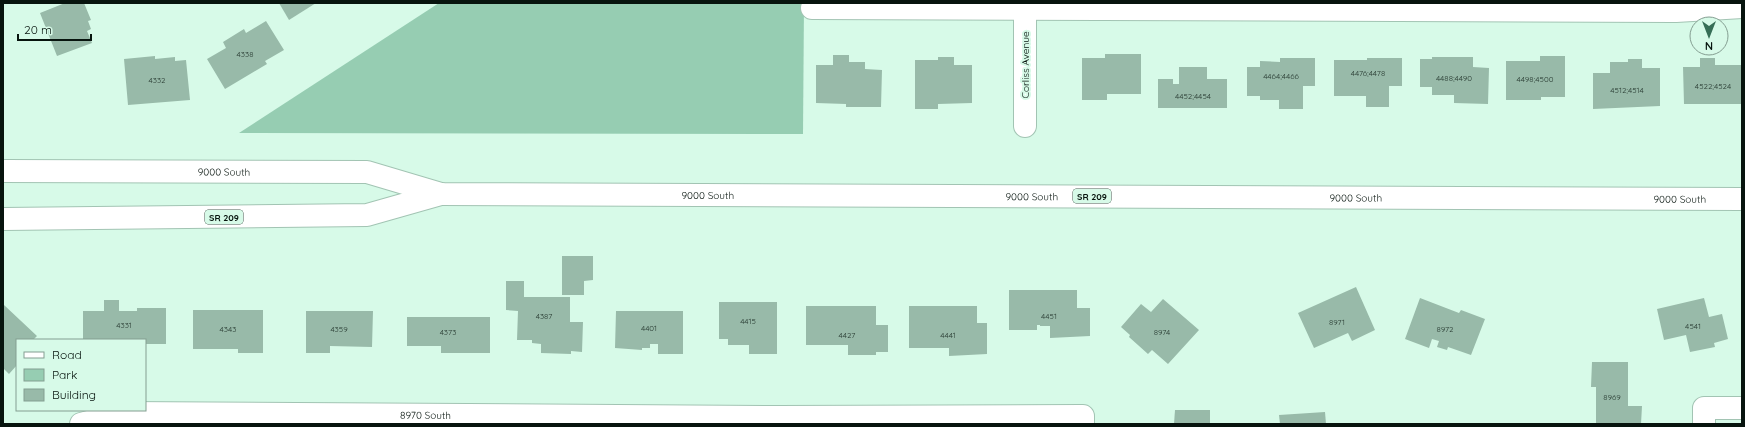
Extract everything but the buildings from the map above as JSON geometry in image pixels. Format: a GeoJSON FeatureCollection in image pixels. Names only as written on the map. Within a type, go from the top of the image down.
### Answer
{"type":"FeatureCollection","features":[{"type":"Feature","properties":{"kind":"main road"},"geometry":{"type":"LineString","coordinates":[[812,8],[1025,6],[1555,7],[1676,11],[1742,8]]}},
{"type":"Feature","properties":{"kind":"main road","name":"Corliss Avenue"},"geometry":{"type":"LineString","coordinates":[[1025,6],[1025,126]]}},
{"type":"Feature","properties":{"kind":"main road","name":"9000 South"},"geometry":{"type":"LineString","coordinates":[[3,171],[367,172],[441,194]]}},
{"type":"Feature","properties":{"kind":"main road","name":"9000 South"},"geometry":{"type":"LineString","coordinates":[[3,220],[367,215],[441,194],[1742,199]]}},
{"type":"Feature","properties":{"kind":"main road"},"geometry":{"type":"LineString","coordinates":[[1704,416],[1742,408]]}},
{"type":"Feature","properties":{"kind":"main road","name":"8970 South"},"geometry":{"type":"LineString","coordinates":[[81,424],[123,413],[779,420],[1083,420]]}},
{"type":"Feature","properties":{"kind":"green space"},"geometry":{"type":"Polygon","coordinates":[[[439,3],[804,3],[803,134],[239,133],[439,3]]]}}]}
